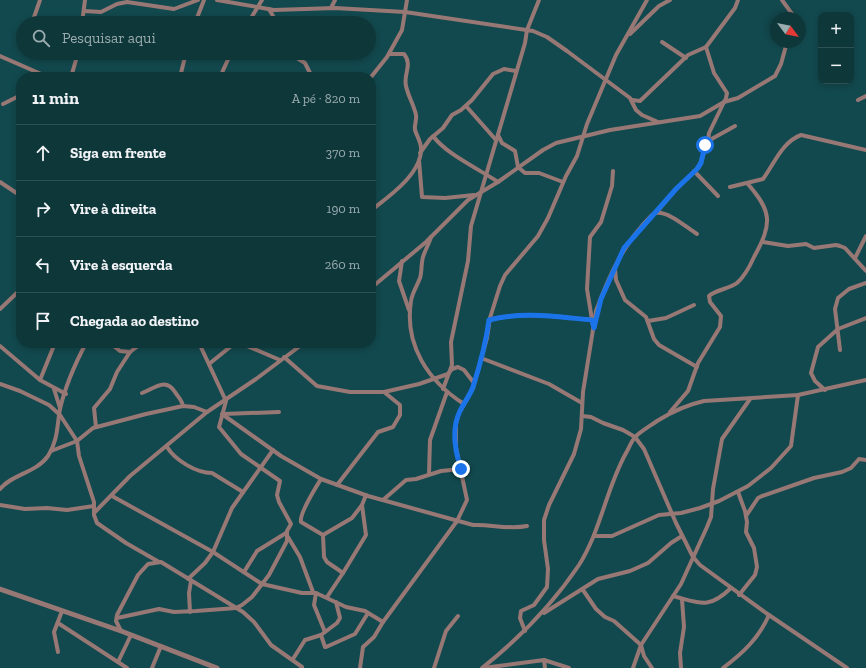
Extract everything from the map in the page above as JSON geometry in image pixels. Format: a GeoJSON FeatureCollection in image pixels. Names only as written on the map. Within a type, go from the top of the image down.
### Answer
{"type":"FeatureCollection","features":[{"type":"Feature","properties":{"kind":"street"},"geometry":{"type":"LineString","coordinates":[[34,16],[40,0]]}},
{"type":"Feature","properties":{"kind":"street"},"geometry":{"type":"LineString","coordinates":[[84,16],[85,0]]}},
{"type":"Feature","properties":{"kind":"street"},"geometry":{"type":"LineString","coordinates":[[84,11],[101,12],[117,4],[127,2],[174,9],[198,0]]}},
{"type":"Feature","properties":{"kind":"street"},"geometry":{"type":"LineString","coordinates":[[198,16],[204,0]]}},
{"type":"Feature","properties":{"kind":"street"},"geometry":{"type":"LineString","coordinates":[[217,0],[269,9],[331,8],[405,12],[527,30],[547,37],[632,100],[640,101],[686,58],[706,47],[735,8],[738,0]]}},
{"type":"Feature","properties":{"kind":"street"},"geometry":{"type":"LineString","coordinates":[[252,16],[262,0]]}},
{"type":"Feature","properties":{"kind":"street"},"geometry":{"type":"LineString","coordinates":[[331,8],[335,0]]}},
{"type":"Feature","properties":{"kind":"street"},"geometry":{"type":"LineString","coordinates":[[375,72],[389,54],[402,30],[407,0]]}},
{"type":"Feature","properties":{"kind":"street"},"geometry":{"type":"LineString","coordinates":[[429,474],[430,440],[450,372],[453,332],[468,261],[471,226],[485,174],[525,43],[527,30],[539,0]]}},
{"type":"Feature","properties":{"kind":"street"},"geometry":{"type":"LineString","coordinates":[[360,668],[364,647],[374,637],[383,622],[457,521],[467,500],[461,469],[457,458],[455,434],[459,413],[474,383],[489,320],[505,275],[538,236],[548,218],[563,182],[577,156],[583,137],[616,55],[647,0]]}},
{"type":"Feature","properties":{"kind":"street"},"geometry":{"type":"LineString","coordinates":[[624,40],[659,6],[670,0]]}},
{"type":"Feature","properties":{"kind":"street"},"geometry":{"type":"LineString","coordinates":[[782,0],[791,12]]}},
{"type":"Feature","properties":{"kind":"street"},"geometry":{"type":"LineString","coordinates":[[269,9],[273,16]]}},
{"type":"Feature","properties":{"kind":"street"},"geometry":{"type":"LineString","coordinates":[[662,42],[686,58]]}},
{"type":"Feature","properties":{"kind":"street"},"geometry":{"type":"LineString","coordinates":[[525,631],[520,618],[521,611],[534,605],[546,587],[548,569],[544,529],[546,510],[574,454],[581,429],[582,403],[596,311],[615,266],[631,239],[701,163],[704,147],[708,140],[709,133],[727,93],[714,74],[706,47]]}},
{"type":"Feature","properties":{"kind":"street"},"geometry":{"type":"LineString","coordinates":[[376,284],[431,237],[442,224],[474,195],[498,182],[553,144],[610,130],[700,116],[724,102],[738,98],[775,76],[781,64],[785,48]]}},
{"type":"Feature","properties":{"kind":"street"},"geometry":{"type":"LineString","coordinates":[[389,54],[404,54],[407,58],[408,64],[405,83],[416,114],[415,128],[421,147],[422,196],[445,198],[474,195]]}},
{"type":"Feature","properties":{"kind":"street"},"geometry":{"type":"LineString","coordinates":[[0,56],[35,72]]}},
{"type":"Feature","properties":{"kind":"street"},"geometry":{"type":"LineString","coordinates":[[73,72],[76,60]]}},
{"type":"Feature","properties":{"kind":"street"},"geometry":{"type":"LineString","coordinates":[[181,72],[184,60]]}},
{"type":"Feature","properties":{"kind":"street"},"geometry":{"type":"LineString","coordinates":[[222,72],[228,60]]}},
{"type":"Feature","properties":{"kind":"street"},"geometry":{"type":"LineString","coordinates":[[300,60],[305,63],[310,72]]}},
{"type":"Feature","properties":{"kind":"street"},"geometry":{"type":"LineString","coordinates":[[376,206],[409,178],[420,155],[433,136],[443,128],[452,115],[466,106],[493,74],[504,69],[516,72]]}},
{"type":"Feature","properties":{"kind":"street"},"geometry":{"type":"LineString","coordinates":[[858,100],[866,96]]}},
{"type":"Feature","properties":{"kind":"street"},"geometry":{"type":"LineString","coordinates":[[3,104],[16,98]]}},
{"type":"Feature","properties":{"kind":"street"},"geometry":{"type":"LineString","coordinates":[[632,100],[636,110],[642,115],[658,122]]}},
{"type":"Feature","properties":{"kind":"street"},"geometry":{"type":"LineString","coordinates":[[466,106],[496,140]]}},
{"type":"Feature","properties":{"kind":"street"},"geometry":{"type":"LineString","coordinates":[[708,140],[735,126]]}},
{"type":"Feature","properties":{"kind":"street"},"geometry":{"type":"LineString","coordinates":[[498,135],[502,143],[515,151],[518,167],[529,175],[539,173],[563,182]]}},
{"type":"Feature","properties":{"kind":"street"},"geometry":{"type":"LineString","coordinates":[[730,187],[763,179],[782,150],[801,135],[866,150]]}},
{"type":"Feature","properties":{"kind":"street"},"geometry":{"type":"LineString","coordinates":[[433,136],[442,146],[498,182]]}},
{"type":"Feature","properties":{"kind":"street"},"geometry":{"type":"LineString","coordinates":[[594,328],[587,289],[590,237],[598,228],[603,216],[612,186],[613,171]]}},
{"type":"Feature","properties":{"kind":"street"},"geometry":{"type":"LineString","coordinates":[[694,171],[718,196]]}},
{"type":"Feature","properties":{"kind":"street"},"geometry":{"type":"LineString","coordinates":[[0,182],[16,193]]}},
{"type":"Feature","properties":{"kind":"street"},"geometry":{"type":"LineString","coordinates":[[668,414],[688,391],[697,367],[720,327],[721,316],[710,302],[710,296],[737,283],[748,269],[767,232],[768,216],[760,198],[747,183]]}},
{"type":"Feature","properties":{"kind":"street"},"geometry":{"type":"LineString","coordinates":[[656,213],[665,213],[672,216],[697,234]]}},
{"type":"Feature","properties":{"kind":"street"},"geometry":{"type":"LineString","coordinates":[[855,258],[866,236]]}},
{"type":"Feature","properties":{"kind":"street"},"geometry":{"type":"LineString","coordinates":[[431,237],[422,259],[420,277],[412,294],[410,314],[411,333],[420,357],[434,380],[445,391],[464,404]]}},
{"type":"Feature","properties":{"kind":"street"},"geometry":{"type":"LineString","coordinates":[[763,242],[788,246],[806,244],[814,248],[836,245],[845,248],[866,270]]}},
{"type":"Feature","properties":{"kind":"street"},"geometry":{"type":"LineString","coordinates":[[402,261],[399,281],[410,314]]}},
{"type":"Feature","properties":{"kind":"street"},"geometry":{"type":"LineString","coordinates":[[615,266],[616,280],[625,300],[629,305],[644,314],[654,339],[659,345],[697,367]]}},
{"type":"Feature","properties":{"kind":"street"},"geometry":{"type":"LineString","coordinates":[[840,350],[835,309],[840,295],[849,289],[866,283]]}},
{"type":"Feature","properties":{"kind":"street"},"geometry":{"type":"LineString","coordinates":[[0,310],[16,294]]}},
{"type":"Feature","properties":{"kind":"street"},"geometry":{"type":"LineString","coordinates":[[648,321],[666,318],[694,305]]}},
{"type":"Feature","properties":{"kind":"street"},"geometry":{"type":"LineString","coordinates":[[489,320],[518,316],[550,315],[592,320]]}},
{"type":"Feature","properties":{"kind":"street"},"geometry":{"type":"LineString","coordinates":[[825,390],[812,377],[813,360],[818,347],[838,329],[866,318]]}},
{"type":"Feature","properties":{"kind":"street"},"geometry":{"type":"LineString","coordinates":[[0,346],[40,380],[54,389],[66,394]]}},
{"type":"Feature","properties":{"kind":"street"},"geometry":{"type":"LineString","coordinates":[[40,380],[53,348]]}},
{"type":"Feature","properties":{"kind":"street"},"geometry":{"type":"LineString","coordinates":[[60,408],[84,348]]}},
{"type":"Feature","properties":{"kind":"street"},"geometry":{"type":"LineString","coordinates":[[116,348],[126,359]]}},
{"type":"Feature","properties":{"kind":"street"},"geometry":{"type":"LineString","coordinates":[[96,427],[94,408],[110,389],[117,372],[130,352],[135,348]]}},
{"type":"Feature","properties":{"kind":"street"},"geometry":{"type":"LineString","coordinates":[[201,348],[225,399],[219,427],[232,441],[239,452],[261,466],[280,481],[277,495],[281,510],[291,524],[269,574],[246,603],[243,612]]}},
{"type":"Feature","properties":{"kind":"street"},"geometry":{"type":"LineString","coordinates":[[209,364],[229,348]]}},
{"type":"Feature","properties":{"kind":"street"},"geometry":{"type":"LineString","coordinates":[[253,348],[282,359],[310,382],[323,388],[350,392],[384,392],[434,380],[455,368],[464,370],[474,383]]}},
{"type":"Feature","properties":{"kind":"street"},"geometry":{"type":"LineString","coordinates":[[94,513],[130,476],[167,447],[207,412],[256,379],[297,348]]}},
{"type":"Feature","properties":{"kind":"street"},"geometry":{"type":"LineString","coordinates":[[120,351],[130,352]]}},
{"type":"Feature","properties":{"kind":"street"},"geometry":{"type":"LineString","coordinates":[[481,358],[543,382],[582,403]]}},
{"type":"Feature","properties":{"kind":"street"},"geometry":{"type":"LineString","coordinates":[[482,668],[525,631],[542,614],[579,564],[594,536],[614,477],[635,438],[668,414],[689,404],[704,401],[798,395],[866,380]]}},
{"type":"Feature","properties":{"kind":"street"},"geometry":{"type":"LineString","coordinates":[[142,393],[164,383],[169,384],[182,401],[183,406]]}},
{"type":"Feature","properties":{"kind":"street"},"geometry":{"type":"LineString","coordinates":[[0,384],[20,390],[49,405],[60,415],[77,441],[79,456],[88,481],[94,506],[95,519],[101,527],[243,612],[254,622],[271,645],[293,659],[302,667]]}},
{"type":"Feature","properties":{"kind":"street"},"geometry":{"type":"LineString","coordinates":[[0,489],[7,482],[42,462],[51,451],[58,431],[60,415],[60,408],[54,389]]}},
{"type":"Feature","properties":{"kind":"street"},"geometry":{"type":"LineString","coordinates":[[337,485],[372,438],[382,430],[393,428],[400,415],[400,405],[384,392]]}},
{"type":"Feature","properties":{"kind":"street"},"geometry":{"type":"LineString","coordinates":[[594,536],[612,536],[659,515],[672,514],[712,504],[738,492],[758,479],[790,448],[798,395]]}},
{"type":"Feature","properties":{"kind":"street"},"geometry":{"type":"LineString","coordinates":[[633,668],[641,644],[683,579],[709,522],[722,439],[750,399]]}},
{"type":"Feature","properties":{"kind":"street"},"geometry":{"type":"LineString","coordinates":[[51,451],[77,441],[88,431],[96,427],[146,414],[183,406],[194,407],[207,412]]}},
{"type":"Feature","properties":{"kind":"street"},"geometry":{"type":"LineString","coordinates":[[222,414],[279,412]]}},
{"type":"Feature","properties":{"kind":"street"},"geometry":{"type":"LineString","coordinates":[[222,414],[273,450],[321,479],[337,485],[366,495],[473,525],[488,524],[497,527],[517,528],[527,526]]}},
{"type":"Feature","properties":{"kind":"street"},"geometry":{"type":"LineString","coordinates":[[582,416],[591,416],[603,423],[620,428],[635,438],[644,449],[682,536],[693,557],[707,572],[846,668]]}},
{"type":"Feature","properties":{"kind":"street"},"geometry":{"type":"LineString","coordinates":[[167,447],[171,455],[180,461],[206,473],[212,473],[243,492]]}},
{"type":"Feature","properties":{"kind":"street"},"geometry":{"type":"LineString","coordinates":[[190,612],[188,593],[189,580],[213,552],[232,508],[273,450]]}},
{"type":"Feature","properties":{"kind":"street"},"geometry":{"type":"LineString","coordinates":[[746,516],[758,498],[762,496],[814,478],[842,472],[851,468],[860,459],[866,460]]}},
{"type":"Feature","properties":{"kind":"street"},"geometry":{"type":"LineString","coordinates":[[383,500],[406,480],[416,479],[429,474],[461,469]]}},
{"type":"Feature","properties":{"kind":"street"},"geometry":{"type":"LineString","coordinates":[[321,479],[312,492],[300,520],[323,535]]}},
{"type":"Feature","properties":{"kind":"street"},"geometry":{"type":"LineString","coordinates":[[738,492],[746,516],[746,532],[754,548],[757,567],[755,575],[739,595]]}},
{"type":"Feature","properties":{"kind":"street"},"geometry":{"type":"LineString","coordinates":[[323,535],[352,518],[362,505],[366,495]]}},
{"type":"Feature","properties":{"kind":"street"},"geometry":{"type":"LineString","coordinates":[[112,496],[213,552],[262,584],[302,593],[314,593],[327,597],[346,607],[358,608],[383,622]]}},
{"type":"Feature","properties":{"kind":"street"},"geometry":{"type":"LineString","coordinates":[[0,505],[25,510],[47,508],[67,510],[94,506]]}},
{"type":"Feature","properties":{"kind":"street"},"geometry":{"type":"LineString","coordinates":[[327,597],[366,535],[362,505]]}},
{"type":"Feature","properties":{"kind":"street"},"geometry":{"type":"LineString","coordinates":[[244,572],[257,551],[287,535]]}},
{"type":"Feature","properties":{"kind":"street"},"geometry":{"type":"LineString","coordinates":[[287,535],[300,557],[314,593],[314,605],[325,632]]}},
{"type":"Feature","properties":{"kind":"street"},"geometry":{"type":"LineString","coordinates":[[323,535],[322,546],[324,557],[327,562],[343,573]]}},
{"type":"Feature","properties":{"kind":"street"},"geometry":{"type":"LineString","coordinates":[[542,614],[603,577],[615,575],[648,563],[665,547],[682,536]]}},
{"type":"Feature","properties":{"kind":"street"},"geometry":{"type":"LineString","coordinates":[[121,631],[117,618],[135,580],[145,566],[151,562],[161,562]]}},
{"type":"Feature","properties":{"kind":"street"},"geometry":{"type":"LineString","coordinates":[[672,596],[708,604],[721,598],[731,588]]}},
{"type":"Feature","properties":{"kind":"street"},"geometry":{"type":"LineString","coordinates":[[0,589],[121,631],[217,668]]}},
{"type":"Feature","properties":{"kind":"street"},"geometry":{"type":"LineString","coordinates":[[583,590],[596,609],[605,617],[614,621],[641,644],[644,656],[652,668]]}},
{"type":"Feature","properties":{"kind":"street"},"geometry":{"type":"LineString","coordinates":[[681,668],[680,653],[684,627],[682,598]]}},
{"type":"Feature","properties":{"kind":"street"},"geometry":{"type":"LineString","coordinates":[[293,659],[305,640],[321,635],[338,621],[340,618],[336,602]]}},
{"type":"Feature","properties":{"kind":"street"},"geometry":{"type":"LineString","coordinates":[[117,618],[158,610],[190,612],[236,608],[246,603]]}},
{"type":"Feature","properties":{"kind":"street"},"geometry":{"type":"LineString","coordinates":[[58,652],[54,636],[62,610]]}},
{"type":"Feature","properties":{"kind":"street"},"geometry":{"type":"LineString","coordinates":[[321,635],[324,646],[326,647],[355,634],[368,613]]}},
{"type":"Feature","properties":{"kind":"street"},"geometry":{"type":"LineString","coordinates":[[723,668],[739,656],[755,640],[769,615]]}},
{"type":"Feature","properties":{"kind":"street"},"geometry":{"type":"LineString","coordinates":[[434,668],[446,631],[458,616]]}},
{"type":"Feature","properties":{"kind":"street"},"geometry":{"type":"LineString","coordinates":[[58,623],[127,668]]}},
{"type":"Feature","properties":{"kind":"street"},"geometry":{"type":"LineString","coordinates":[[118,662],[131,635]]}},
{"type":"Feature","properties":{"kind":"street"},"geometry":{"type":"LineString","coordinates":[[152,668],[161,646]]}},
{"type":"Feature","properties":{"kind":"street"},"geometry":{"type":"LineString","coordinates":[[482,668],[544,660],[569,668]]}},
{"type":"Feature","properties":{"kind":"street"},"geometry":{"type":"LineString","coordinates":[[544,660],[545,668]]}},
{"type":"Feature","properties":{"kind":"route"},"geometry":{"type":"LineString","coordinates":[[461,469],[457,458],[455,434],[456,424],[459,413],[473,388],[487,338],[489,320],[533,315],[560,316],[592,320],[594,328],[596,311],[619,256],[646,221],[656,213],[676,189],[697,169],[701,163],[705,145]]}}]}
